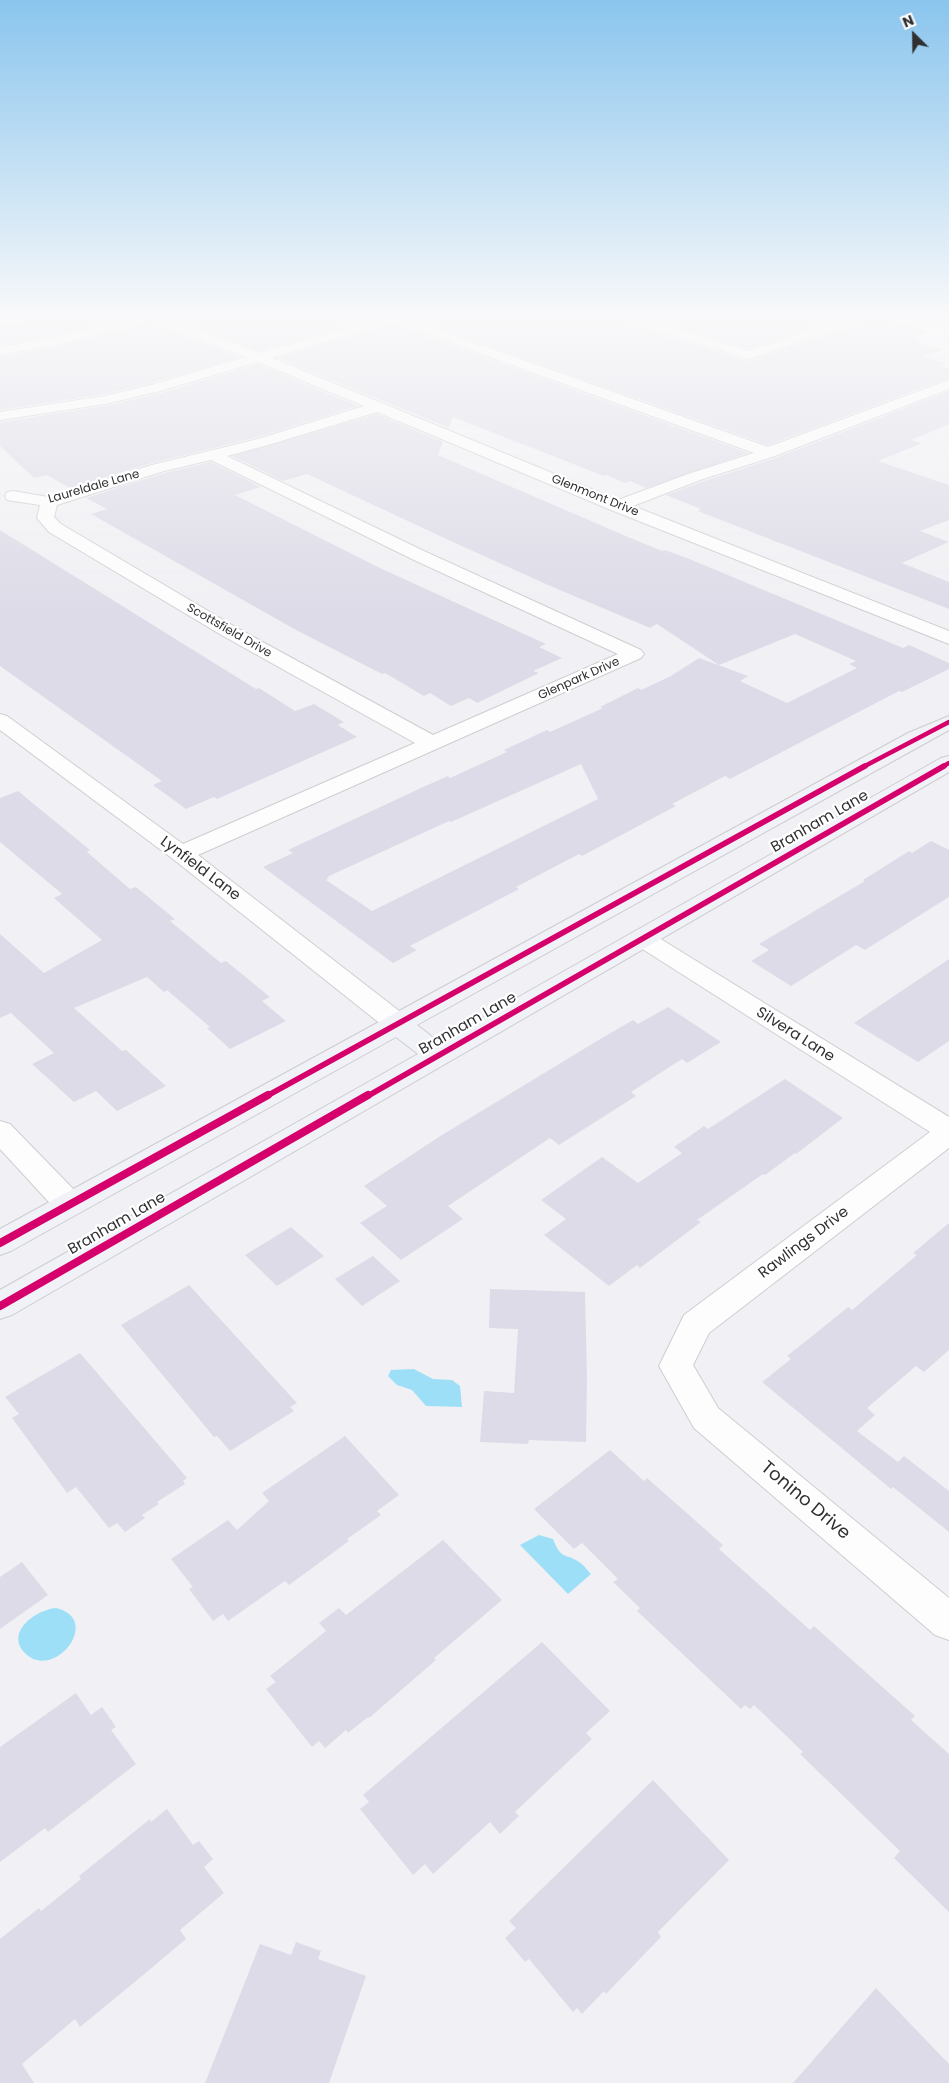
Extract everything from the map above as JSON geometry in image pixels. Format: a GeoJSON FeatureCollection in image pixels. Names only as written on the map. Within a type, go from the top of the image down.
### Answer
{"type":"FeatureCollection","features":[{"type":"Feature","properties":{"kind":"main road","name":"Branham Lane"},"geometry":{"type":"LineString","coordinates":[[0,1243],[916,738],[949,722]]}},
{"type":"Feature","properties":{"kind":"main road","name":"Branham Lane"},"geometry":{"type":"LineString","coordinates":[[0,1306],[949,763]]}},
{"type":"Feature","properties":{"kind":"main road"},"geometry":{"type":"LineString","coordinates":[[397,1023],[438,1056]]}},
{"type":"Feature","properties":{"kind":"street","name":"Laureldale Lane"},"geometry":{"type":"LineString","coordinates":[[12,496],[49,502],[158,468],[214,455],[346,416]]}},
{"type":"Feature","properties":{"kind":"street","name":"Glenmont Drive"},"geometry":{"type":"LineString","coordinates":[[399,416],[617,506],[785,571],[949,638]]}},
{"type":"Feature","properties":{"kind":"street"},"geometry":{"type":"LineString","coordinates":[[667,416],[769,453]]}},
{"type":"Feature","properties":{"kind":"street"},"geometry":{"type":"LineString","coordinates":[[617,506],[694,477],[769,453],[865,416]]}},
{"type":"Feature","properties":{"kind":"street","name":"Glenpark Drive"},"geometry":{"type":"LineString","coordinates":[[181,854],[634,654],[420,556],[214,455]]}},
{"type":"Feature","properties":{"kind":"street","name":"Scottsfield Drive"},"geometry":{"type":"LineString","coordinates":[[49,502],[45,518],[56,528],[230,632],[433,744]]}},
{"type":"Feature","properties":{"kind":"street","name":"Lynfield Lane"},"geometry":{"type":"LineString","coordinates":[[0,720],[181,854],[397,1023]]}},
{"type":"Feature","properties":{"kind":"street","name":"Silvera Lane"},"geometry":{"type":"LineString","coordinates":[[642,938],[949,1132]]}},
{"type":"Feature","properties":{"kind":"street"},"geometry":{"type":"LineString","coordinates":[[0,1131],[69,1204]]}},
{"type":"Feature","properties":{"kind":"street","name":"Rawlings Drive"},"geometry":{"type":"LineString","coordinates":[[676,1366],[696,1324],[949,1132]]}},
{"type":"Feature","properties":{"kind":"street","name":"Tonino Drive"},"geometry":{"type":"LineString","coordinates":[[676,1366],[706,1418],[949,1622]]}},
{"type":"Feature","properties":{"kind":"water"},"geometry":{"type":"Polygon","coordinates":[[[414,1369],[433,1379],[452,1380],[460,1386],[462,1407],[426,1406],[412,1390],[397,1385],[388,1376],[391,1370],[414,1369]]]}},
{"type":"Feature","properties":{"kind":"water"},"geometry":{"type":"Polygon","coordinates":[[[539,1535],[553,1539],[561,1553],[580,1563],[591,1574],[568,1594],[520,1545],[539,1535]]]}},
{"type":"Feature","properties":{"kind":"water"},"geometry":{"type":"Polygon","coordinates":[[[56,1608],[69,1614],[75,1624],[75,1635],[70,1645],[61,1654],[50,1660],[38,1660],[26,1654],[20,1646],[18,1638],[20,1631],[31,1618],[39,1613],[56,1608]]]}},
{"type":"Feature","properties":{"kind":"building"},"geometry":{"type":"Polygon","coordinates":[[[38,416],[325,416],[258,437],[152,463],[70,488],[47,475],[34,478],[0,446],[0,422],[38,416]]]}},
{"type":"Feature","properties":{"kind":"building"},"geometry":{"type":"Polygon","coordinates":[[[369,416],[382,416],[443,442],[438,455],[662,551],[665,550],[687,558],[903,648],[909,645],[949,663],[949,669],[902,692],[899,691],[730,779],[725,776],[672,804],[676,806],[582,856],[579,854],[516,887],[519,889],[410,946],[417,950],[393,963],[263,867],[293,853],[288,850],[421,788],[448,776],[450,778],[507,752],[504,750],[547,730],[550,732],[603,708],[600,707],[638,688],[641,690],[671,676],[699,658],[748,676],[740,681],[787,703],[857,668],[849,664],[856,661],[795,634],[719,665],[657,624],[650,628],[548,585],[307,474],[283,481],[232,456],[369,416]],[[581,764],[451,822],[449,821],[327,877],[329,878],[326,880],[372,911],[598,799],[581,764]]]}},
{"type":"Feature","properties":{"kind":"building"},"geometry":{"type":"Polygon","coordinates":[[[420,416],[647,416],[748,453],[646,488],[630,481],[625,483],[606,475],[604,476],[453,417],[449,428],[420,416]]]}},
{"type":"Feature","properties":{"kind":"building"},"geometry":{"type":"Polygon","coordinates":[[[687,416],[846,416],[768,445],[687,416]]]}},
{"type":"Feature","properties":{"kind":"building"},"geometry":{"type":"Polygon","coordinates":[[[884,416],[949,416],[949,424],[911,440],[922,443],[878,461],[949,485],[949,520],[920,531],[949,542],[902,563],[949,582],[949,609],[698,511],[701,509],[666,495],[776,458],[884,416]]]}},
{"type":"Feature","properties":{"kind":"building"},"geometry":{"type":"Polygon","coordinates":[[[211,462],[261,487],[235,495],[380,568],[546,644],[539,647],[562,658],[533,671],[539,673],[477,703],[469,698],[451,706],[430,693],[424,696],[385,673],[382,674],[296,630],[91,514],[107,509],[86,498],[164,473],[211,462]]]}},
{"type":"Feature","properties":{"kind":"building"},"geometry":{"type":"Polygon","coordinates":[[[0,530],[256,689],[259,688],[295,711],[314,704],[344,722],[338,725],[357,737],[217,799],[214,797],[186,809],[153,785],[162,781],[0,666],[0,530]]]}},
{"type":"Feature","properties":{"kind":"building"},"geometry":{"type":"Polygon","coordinates":[[[18,791],[90,850],[87,852],[130,889],[136,887],[175,919],[170,921],[221,963],[226,961],[270,997],[262,1001],[286,1021],[230,1049],[207,1028],[210,1027],[167,990],[164,992],[147,977],[74,1008],[122,1051],[126,1050],[166,1086],[117,1111],[96,1091],[74,1102],[32,1064],[54,1053],[11,1013],[0,1018],[0,934],[44,973],[102,940],[54,898],[62,894],[0,842],[0,798],[18,791]]]}},
{"type":"Feature","properties":{"kind":"building"},"geometry":{"type":"Polygon","coordinates":[[[931,841],[949,850],[949,897],[865,950],[856,945],[791,986],[751,961],[769,950],[759,944],[865,881],[863,880],[909,851],[912,853],[931,841]]]}},
{"type":"Feature","properties":{"kind":"building"},"geometry":{"type":"Polygon","coordinates":[[[949,959],[949,1041],[918,1062],[854,1023],[949,959]]]}},
{"type":"Feature","properties":{"kind":"building"},"geometry":{"type":"Polygon","coordinates":[[[668,1007],[721,1042],[687,1063],[682,1059],[631,1092],[636,1096],[559,1145],[550,1138],[448,1206],[463,1219],[401,1260],[360,1223],[387,1206],[364,1186],[442,1135],[597,1041],[633,1020],[638,1024],[668,1007]]]}},
{"type":"Feature","properties":{"kind":"building"},"geometry":{"type":"Polygon","coordinates":[[[785,1079],[843,1118],[796,1154],[765,1175],[763,1174],[697,1220],[701,1222],[640,1268],[637,1265],[609,1286],[544,1235],[566,1219],[541,1200],[602,1157],[638,1183],[682,1153],[674,1147],[704,1126],[708,1129],[785,1079]]]}},
{"type":"Feature","properties":{"kind":"building"},"geometry":{"type":"Polygon","coordinates":[[[949,1223],[949,1350],[924,1372],[916,1366],[867,1408],[875,1415],[857,1431],[898,1462],[904,1456],[949,1491],[949,1532],[893,1487],[891,1489],[762,1382],[791,1359],[787,1356],[848,1307],[852,1310],[917,1255],[913,1253],[949,1223]]]}},
{"type":"Feature","properties":{"kind":"building"},"geometry":{"type":"Polygon","coordinates":[[[291,1227],[324,1256],[277,1286],[245,1255],[291,1227]]]}},
{"type":"Feature","properties":{"kind":"building"},"geometry":{"type":"Polygon","coordinates":[[[373,1256],[400,1281],[362,1306],[335,1279],[373,1256]]]}},
{"type":"Feature","properties":{"kind":"building"},"geometry":{"type":"Polygon","coordinates":[[[189,1285],[297,1403],[290,1407],[294,1411],[230,1451],[217,1436],[214,1437],[121,1325],[189,1285]]]}},
{"type":"Feature","properties":{"kind":"building"},"geometry":{"type":"Polygon","coordinates":[[[490,1289],[585,1292],[586,1442],[529,1440],[528,1444],[480,1442],[484,1391],[514,1393],[518,1329],[489,1328],[490,1289]]]}},
{"type":"Feature","properties":{"kind":"building"},"geometry":{"type":"Polygon","coordinates":[[[80,1353],[187,1478],[183,1481],[185,1484],[157,1502],[159,1504],[142,1515],[145,1518],[125,1532],[117,1523],[109,1528],[76,1487],[67,1493],[12,1418],[19,1414],[5,1397],[80,1353]]]}},
{"type":"Feature","properties":{"kind":"building"},"geometry":{"type":"Polygon","coordinates":[[[345,1436],[399,1495],[377,1511],[381,1515],[289,1585],[285,1581],[228,1621],[223,1614],[213,1621],[189,1589],[193,1587],[171,1559],[228,1520],[237,1530],[269,1501],[262,1493],[345,1436]]]}},
{"type":"Feature","properties":{"kind":"building"},"geometry":{"type":"Polygon","coordinates":[[[610,1450],[644,1481],[647,1478],[723,1545],[719,1549],[810,1630],[814,1626],[915,1716],[911,1720],[949,1754],[949,1912],[894,1858],[900,1851],[800,1754],[803,1752],[754,1705],[750,1709],[745,1705],[741,1709],[637,1611],[640,1608],[613,1582],[618,1579],[582,1543],[574,1549],[534,1509],[610,1450]]]}},
{"type":"Feature","properties":{"kind":"building"},"geometry":{"type":"Polygon","coordinates":[[[443,1540],[502,1600],[434,1658],[436,1660],[369,1718],[348,1733],[346,1730],[325,1748],[319,1741],[312,1747],[266,1689],[276,1682],[270,1676],[326,1631],[319,1623],[339,1608],[346,1615],[443,1540]]]}},
{"type":"Feature","properties":{"kind":"building"},"geometry":{"type":"Polygon","coordinates":[[[22,1562],[48,1595],[0,1629],[0,1577],[22,1562]]]}},
{"type":"Feature","properties":{"kind":"building"},"geometry":{"type":"Polygon","coordinates":[[[542,1642],[610,1711],[586,1733],[592,1739],[515,1812],[519,1816],[500,1834],[490,1822],[433,1874],[425,1864],[413,1875],[360,1809],[369,1802],[363,1795],[542,1642]]]}},
{"type":"Feature","properties":{"kind":"building"},"geometry":{"type":"Polygon","coordinates":[[[76,1693],[91,1715],[102,1707],[116,1727],[111,1730],[136,1764],[48,1832],[45,1828],[0,1862],[0,1747],[76,1693]]]}},
{"type":"Feature","properties":{"kind":"building"},"geometry":{"type":"Polygon","coordinates":[[[653,1780],[729,1860],[658,1932],[661,1937],[606,1994],[604,1991],[582,2014],[577,2008],[573,2012],[529,1959],[525,1962],[505,1938],[516,1928],[509,1921],[653,1780]]]}},
{"type":"Feature","properties":{"kind":"building"},"geometry":{"type":"Polygon","coordinates":[[[167,1809],[193,1845],[199,1841],[213,1859],[204,1867],[224,1893],[180,1930],[186,1939],[80,2027],[75,2019],[22,2064],[34,2083],[0,2083],[0,1939],[39,1908],[41,1911],[81,1879],[79,1876],[150,1819],[151,1822],[167,1809]]]}},
{"type":"Feature","properties":{"kind":"building"},"geometry":{"type":"Polygon","coordinates":[[[296,1942],[321,1951],[318,1959],[366,1976],[329,2083],[205,2083],[260,1944],[291,1955],[296,1942]]]}},
{"type":"Feature","properties":{"kind":"building"},"geometry":{"type":"Polygon","coordinates":[[[876,1988],[949,2064],[949,2083],[793,2083],[876,1988]]]}},
{"type":"Feature","properties":{"kind":"cycle path"},"geometry":{"type":"LineString","coordinates":[[0,1243],[916,738],[949,722]]}},
{"type":"Feature","properties":{"kind":"cycle path"},"geometry":{"type":"LineString","coordinates":[[0,1306],[949,763]]}}]}
